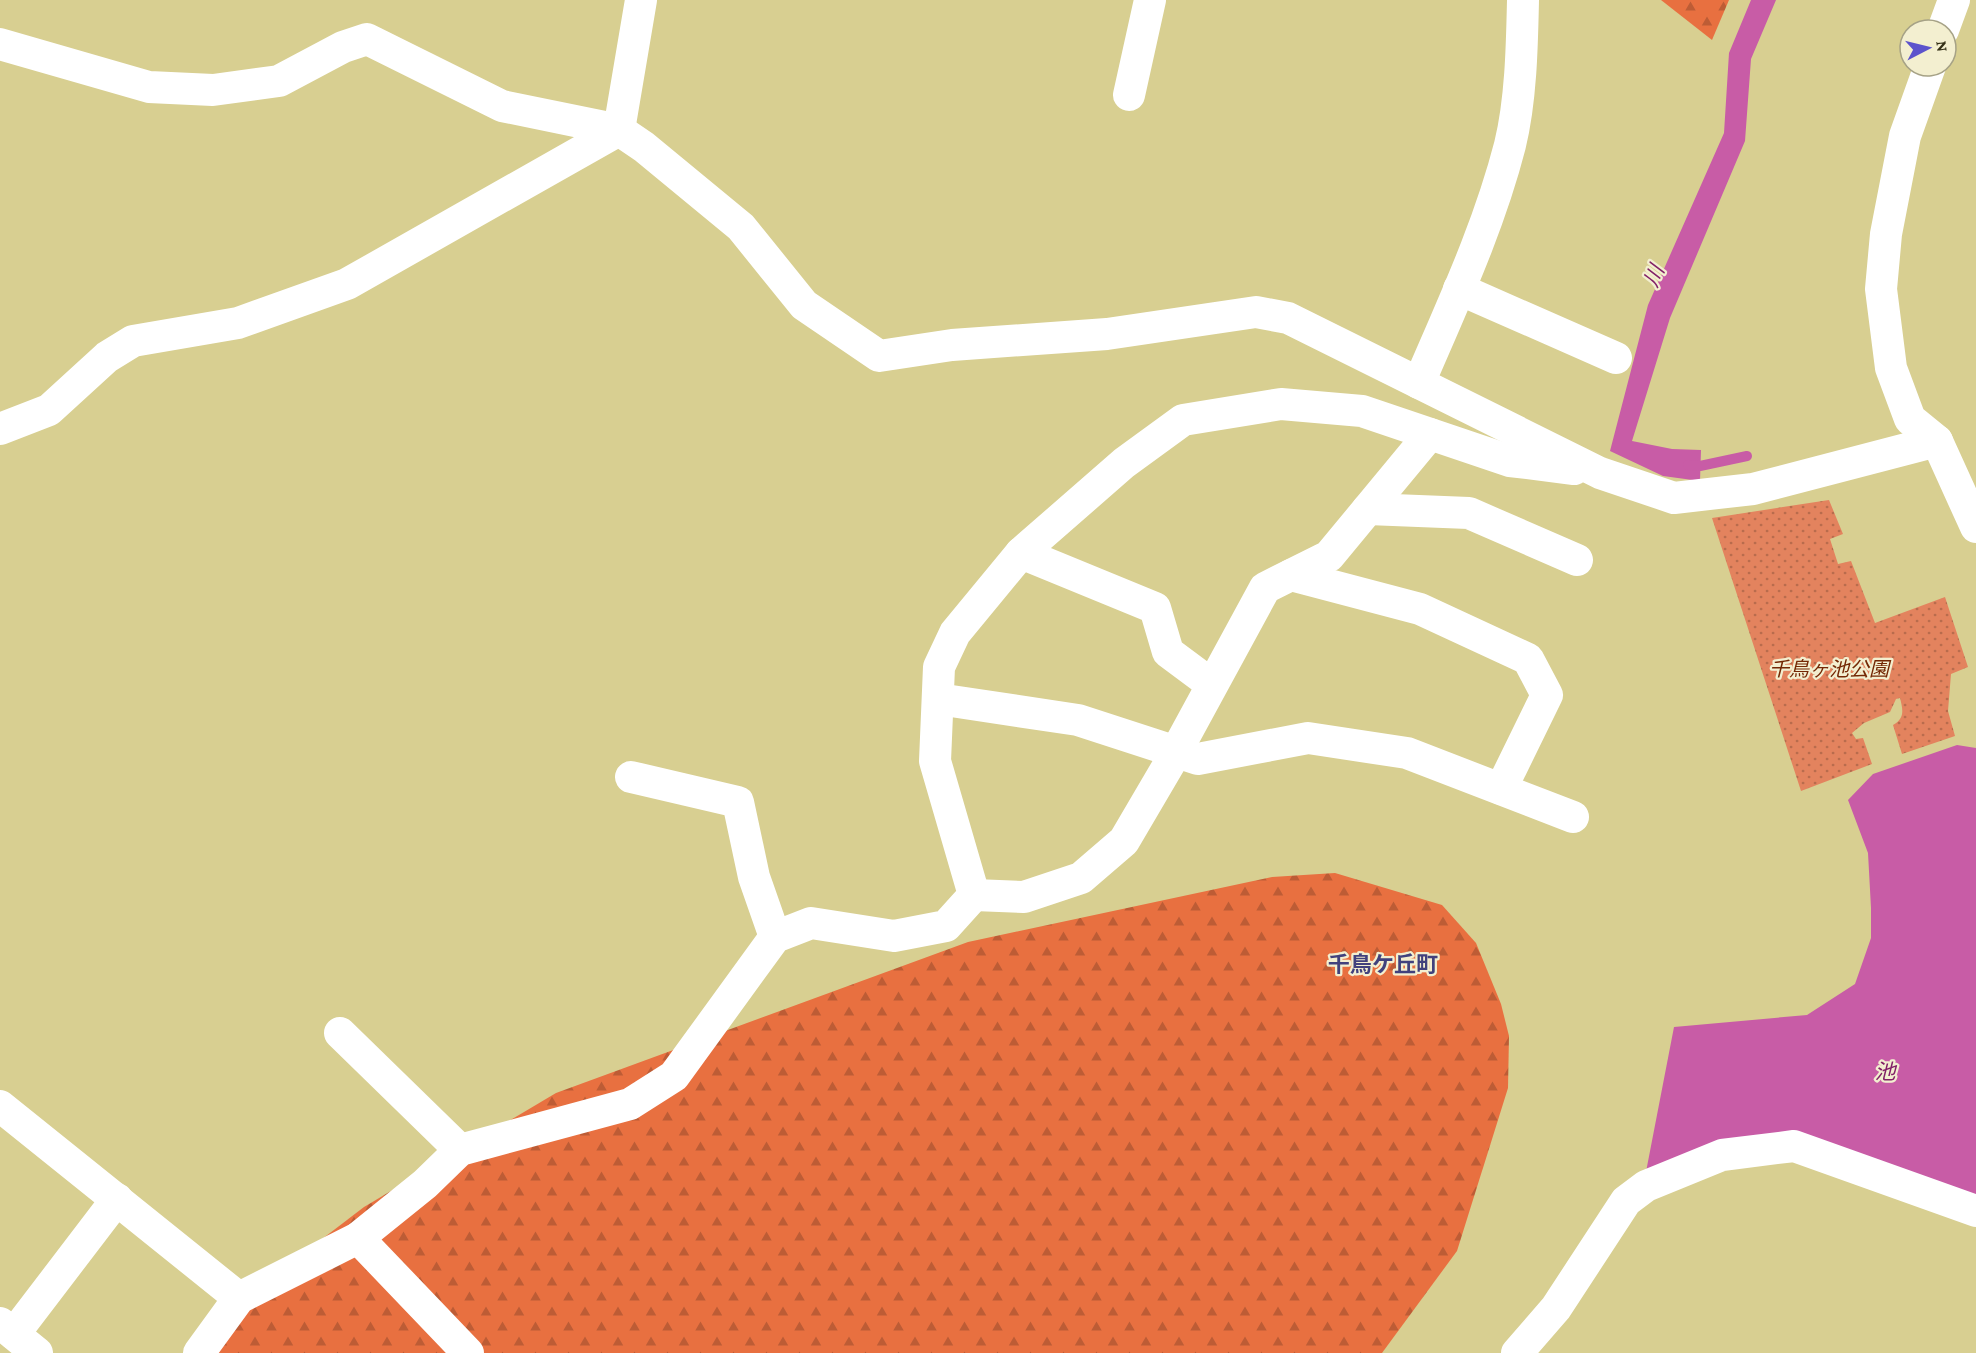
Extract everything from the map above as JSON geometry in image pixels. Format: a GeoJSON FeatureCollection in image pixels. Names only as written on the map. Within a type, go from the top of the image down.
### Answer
{"type":"FeatureCollection","features":[{"type":"Feature","properties":{"kind":"street"},"geometry":{"type":"LineString","coordinates":[[619,130],[641,0]]}},
{"type":"Feature","properties":{"kind":"street"},"geometry":{"type":"LineString","coordinates":[[1129,95],[1149,0]]}},
{"type":"Feature","properties":{"kind":"street"},"geometry":{"type":"LineString","coordinates":[[1419,383],[1477,247],[1510,144],[1522,51],[1523,0]]}},
{"type":"Feature","properties":{"kind":"street"},"geometry":{"type":"LineString","coordinates":[[1947,18],[1954,0]]}},
{"type":"Feature","properties":{"kind":"street"},"geometry":{"type":"LineString","coordinates":[[0,44],[149,87],[213,90],[279,81],[343,47],[367,39],[502,106],[619,130],[644,147],[741,227],[804,305],[879,356],[952,345],[1107,334],[1256,312],[1288,318],[1600,472],[1674,498],[1753,489],[1937,441]]}},
{"type":"Feature","properties":{"kind":"street"},"geometry":{"type":"LineString","coordinates":[[1926,78],[1905,136],[1886,234],[1881,290],[1890,368],[1910,419],[1937,441],[1976,527]]}},
{"type":"Feature","properties":{"kind":"street"},"geometry":{"type":"LineString","coordinates":[[0,429],[49,410],[107,357],[133,341],[238,323],[347,284],[619,130]]}},
{"type":"Feature","properties":{"kind":"street"},"geometry":{"type":"LineString","coordinates":[[1459,289],[1616,358]]}},
{"type":"Feature","properties":{"kind":"street"},"geometry":{"type":"LineString","coordinates":[[974,895],[935,761],[939,667],[955,633],[1021,553],[1124,463],[1183,420],[1281,404],[1362,411],[1510,461],[1600,472]]}},
{"type":"Feature","properties":{"kind":"street"},"geometry":{"type":"LineString","coordinates":[[974,895],[1024,897],[1081,878],[1124,841],[1176,753],[1264,588],[1329,556],[1430,434]]}},
{"type":"Feature","properties":{"kind":"street"},"geometry":{"type":"LineString","coordinates":[[1368,508],[1469,513],[1577,560]]}},
{"type":"Feature","properties":{"kind":"street"},"geometry":{"type":"LineString","coordinates":[[1021,553],[1155,608],[1168,652],[1211,684]]}},
{"type":"Feature","properties":{"kind":"street"},"geometry":{"type":"LineString","coordinates":[[1291,575],[1420,609],[1528,659],[1547,695],[1501,789]]}},
{"type":"Feature","properties":{"kind":"street"},"geometry":{"type":"LineString","coordinates":[[938,699],[1078,720],[1198,759],[1308,738],[1407,753],[1573,817]]}},
{"type":"Feature","properties":{"kind":"street"},"geometry":{"type":"LineString","coordinates":[[631,777],[738,802],[754,877],[775,937]]}},
{"type":"Feature","properties":{"kind":"street"},"geometry":{"type":"LineString","coordinates":[[200,1353],[239,1298],[358,1238],[425,1184],[460,1150],[630,1104],[674,1076],[775,937],[811,923],[894,936],[946,926],[974,895]]}},
{"type":"Feature","properties":{"kind":"street"},"geometry":{"type":"LineString","coordinates":[[340,1033],[460,1150]]}},
{"type":"Feature","properties":{"kind":"street"},"geometry":{"type":"LineString","coordinates":[[0,1106],[239,1298]]}},
{"type":"Feature","properties":{"kind":"street"},"geometry":{"type":"LineString","coordinates":[[1517,1353],[1556,1308],[1626,1201],[1646,1186],[1722,1155],[1794,1146],[1976,1211]]}},
{"type":"Feature","properties":{"kind":"street"},"geometry":{"type":"LineString","coordinates":[[17,1337],[117,1199]]}},
{"type":"Feature","properties":{"kind":"street"},"geometry":{"type":"LineString","coordinates":[[358,1238],[468,1353]]}},
{"type":"Feature","properties":{"kind":"green space"},"geometry":{"type":"Polygon","coordinates":[[[1661,0],[1729,0],[1712,40],[1661,0]]]}},
{"type":"Feature","properties":{"kind":"green space","name":"千鳥ヶ池公園"},"geometry":{"type":"Polygon","coordinates":[[[1829,500],[1843,534],[1830,539],[1838,564],[1851,561],[1875,623],[1945,597],[1968,667],[1951,674],[1948,711],[1955,736],[1902,754],[1893,725],[1900,720],[1902,713],[1900,698],[1896,699],[1890,712],[1864,723],[1852,733],[1856,739],[1863,738],[1872,764],[1801,791],[1712,518],[1829,500]]]}},
{"type":"Feature","properties":{"kind":"green space"},"geometry":{"type":"Polygon","coordinates":[[[1335,873],[1442,905],[1476,943],[1501,1004],[1509,1036],[1508,1088],[1457,1251],[1382,1353],[212,1353],[271,1278],[364,1207],[556,1093],[968,942],[1272,877],[1335,873]]]}},
{"type":"Feature","properties":{"kind":"water","name":"川"},"geometry":{"type":"Polygon","coordinates":[[[1751,0],[1776,0],[1751,59],[1745,141],[1670,318],[1632,441],[1672,449],[1701,450],[1700,481],[1663,476],[1610,451],[1648,305],[1724,133],[1729,53],[1751,0]]]}},
{"type":"Feature","properties":{"kind":"water","name":"池"},"geometry":{"type":"Polygon","coordinates":[[[1957,745],[1976,748],[1976,1202],[1794,1138],[1645,1177],[1674,1027],[1807,1015],[1855,984],[1871,938],[1871,908],[1868,853],[1848,800],[1873,774],[1957,745]]]}},
{"type":"Feature","properties":{"kind":"waterway","name":"川"},"geometry":{"type":"LineString","coordinates":[[1688,465],[1700,466],[1747,456]]}},
{"type":"Feature","properties":{"kind":"district","name":"千鳥ケ丘町"},"geometry":{"type":"Point","coordinates":[1383,964]}}]}
